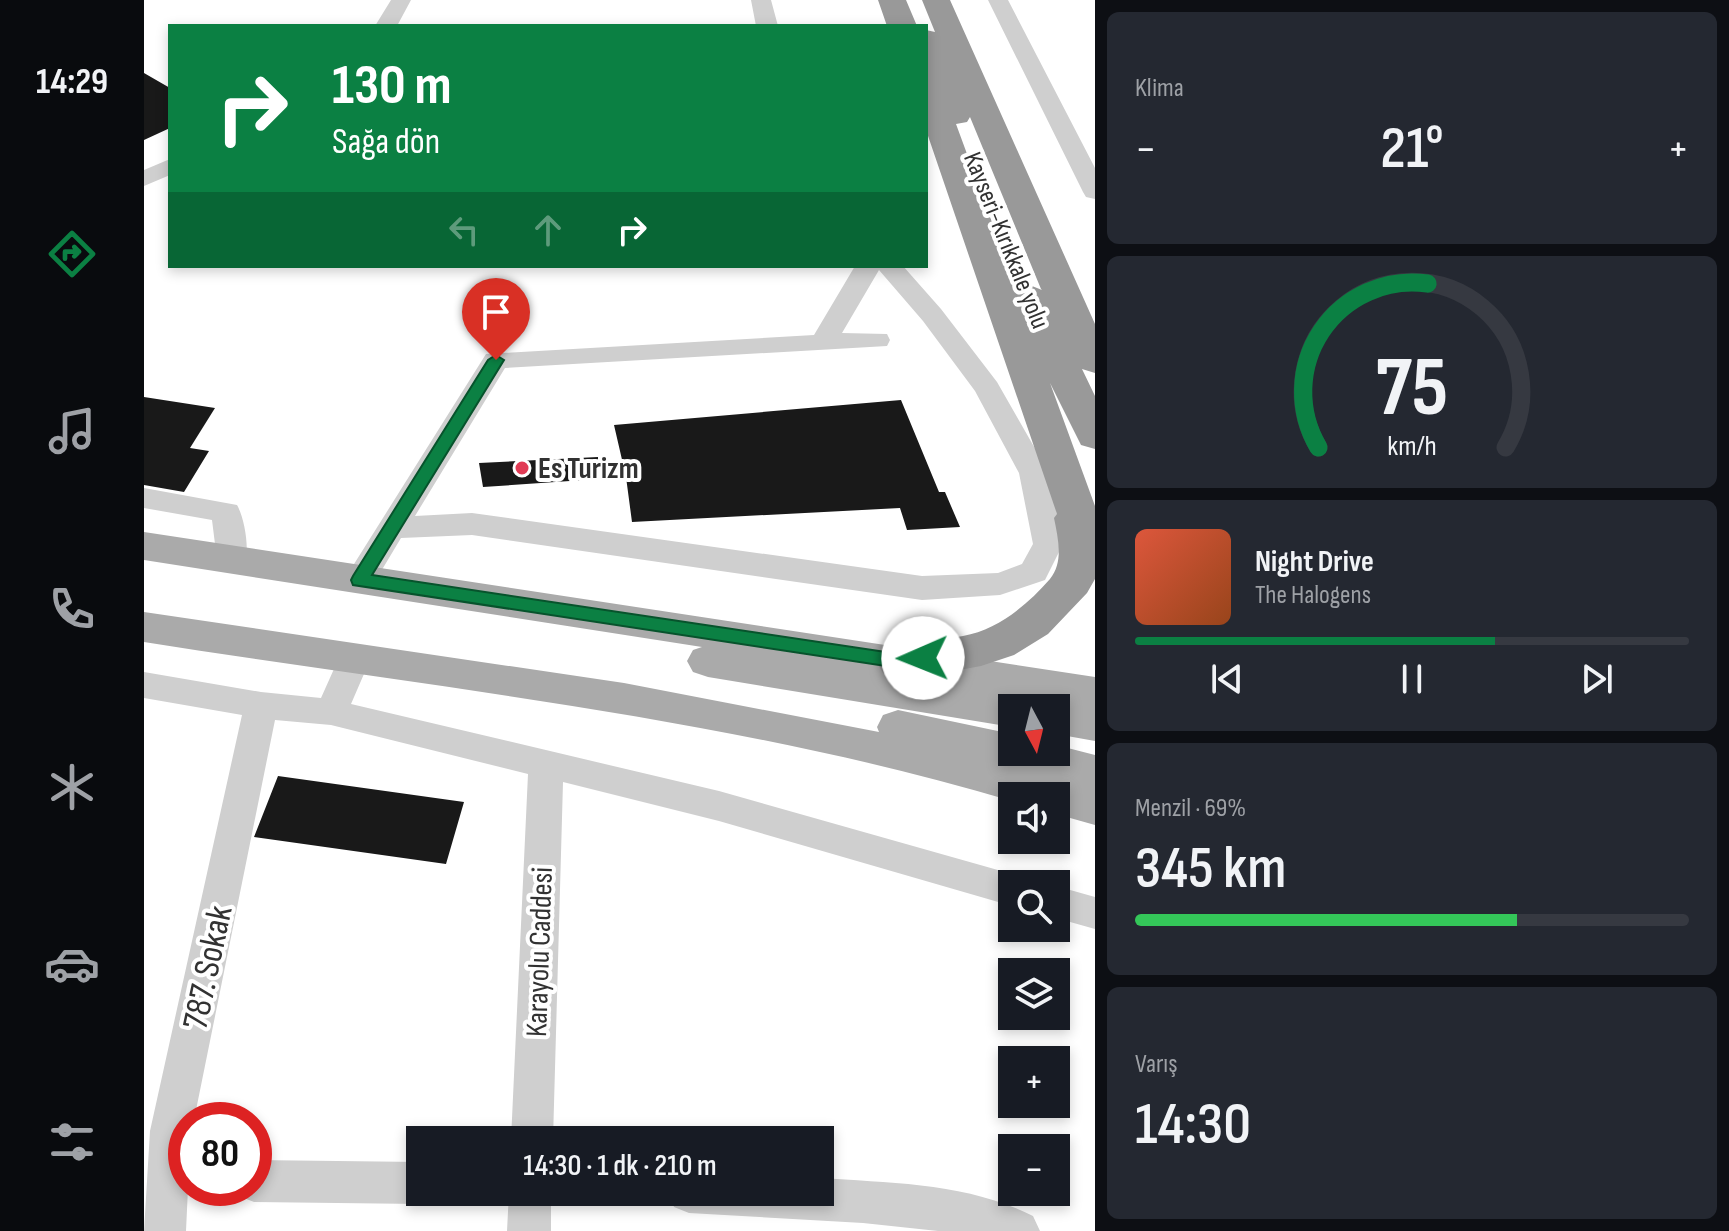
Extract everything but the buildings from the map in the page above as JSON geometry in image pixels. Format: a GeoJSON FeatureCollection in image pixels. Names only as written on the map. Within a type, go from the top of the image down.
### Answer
{"type":"FeatureCollection","features":[{"type":"Feature","properties":{"kind":"highway"},"geometry":{"type":"LineString","coordinates":[[892,0],[901,24]]}},
{"type":"Feature","properties":{"kind":"highway"},"geometry":{"type":"LineString","coordinates":[[910,0],[920,24]]}},
{"type":"Feature","properties":{"kind":"highway","name":"Kayseri-Kırıkkale yolu"},"geometry":{"type":"LineString","coordinates":[[936,0],[1053,276],[1095,361]]}},
{"type":"Feature","properties":{"kind":"highway"},"geometry":{"type":"LineString","coordinates":[[955,0],[1053,218],[1095,301]]}},
{"type":"Feature","properties":{"kind":"highway","name":"Kayseri-Kırıkkale yolu"},"geometry":{"type":"LineString","coordinates":[[928,44],[1031,306],[1095,436]]}},
{"type":"Feature","properties":{"kind":"highway"},"geometry":{"type":"LineString","coordinates":[[928,93],[1073,503],[1095,554]]}},
{"type":"Feature","properties":{"kind":"highway"},"geometry":{"type":"LineString","coordinates":[[899,661],[971,653],[1016,637],[1038,618],[1061,597],[1077,573],[1080,549],[1073,503]]}},
{"type":"Feature","properties":{"kind":"main road"},"geometry":{"type":"LineString","coordinates":[[144,546],[1095,693]]}},
{"type":"Feature","properties":{"kind":"main road"},"geometry":{"type":"LineString","coordinates":[[144,573],[998,708]]}},
{"type":"Feature","properties":{"kind":"main road"},"geometry":{"type":"LineString","coordinates":[[144,604],[885,724],[998,747]]}},
{"type":"Feature","properties":{"kind":"main road"},"geometry":{"type":"LineString","coordinates":[[144,627],[833,738],[1011,780],[1095,807]]}},
{"type":"Feature","properties":{"kind":"main road"},"geometry":{"type":"LineString","coordinates":[[1070,720],[1095,724]]}},
{"type":"Feature","properties":{"kind":"main road"},"geometry":{"type":"LineString","coordinates":[[1070,766],[1095,773]]}},
{"type":"Feature","properties":{"kind":"street"},"geometry":{"type":"LineString","coordinates":[[387,24],[401,0]]}},
{"type":"Feature","properties":{"kind":"street"},"geometry":{"type":"LineString","coordinates":[[761,0],[767,24]]}},
{"type":"Feature","properties":{"kind":"street"},"geometry":{"type":"LineString","coordinates":[[998,0],[1095,192]]}},
{"type":"Feature","properties":{"kind":"street"},"geometry":{"type":"LineString","coordinates":[[1068,136],[1095,135]]}},
{"type":"Feature","properties":{"kind":"street"},"geometry":{"type":"LineString","coordinates":[[144,179],[168,167]]}},
{"type":"Feature","properties":{"kind":"street"},"geometry":{"type":"LineString","coordinates":[[823,343],[867,268]]}},
{"type":"Feature","properties":{"kind":"street"},"geometry":{"type":"LineString","coordinates":[[392,528],[472,524],[922,588],[1000,584],[1034,572],[1048,544],[1034,473],[987,388],[932,315],[891,268]]}},
{"type":"Feature","properties":{"kind":"street"},"geometry":{"type":"LineString","coordinates":[[360,580],[496,360],[877,340]]}},
{"type":"Feature","properties":{"kind":"street"},"geometry":{"type":"LineString","coordinates":[[144,498],[226,512],[232,560]]}},
{"type":"Feature","properties":{"kind":"street"},"geometry":{"type":"LineString","coordinates":[[331,712],[354,660]]}},
{"type":"Feature","properties":{"kind":"street"},"geometry":{"type":"LineString","coordinates":[[144,685],[261,705],[331,712],[719,806],[998,886]]}},
{"type":"Feature","properties":{"kind":"street","name":"787. Sokak"},"geometry":{"type":"LineString","coordinates":[[164,1231],[171,1131],[261,705]]}},
{"type":"Feature","properties":{"kind":"street","name":"Karayolu Caddesi"},"geometry":{"type":"LineString","coordinates":[[533,1126],[546,765]]}},
{"type":"Feature","properties":{"kind":"street"},"geometry":{"type":"LineString","coordinates":[[1070,906],[1095,913]]}},
{"type":"Feature","properties":{"kind":"street"},"geometry":{"type":"LineString","coordinates":[[272,1181],[406,1183]]}},
{"type":"Feature","properties":{"kind":"street"},"geometry":{"type":"LineString","coordinates":[[834,1202],[939,1209],[985,1216],[1012,1225],[1018,1231]]}},
{"type":"Feature","properties":{"kind":"street"},"geometry":{"type":"LineString","coordinates":[[529,1231],[530,1206]]}},
{"type":"Feature","properties":{"kind":"place","name":"Es Turizm"},"geometry":{"type":"Point","coordinates":[522,468]}},
{"type":"Feature","properties":{"kind":"route"},"geometry":{"type":"LineString","coordinates":[[496,360],[360,580],[899,661],[923,658]]}}]}
